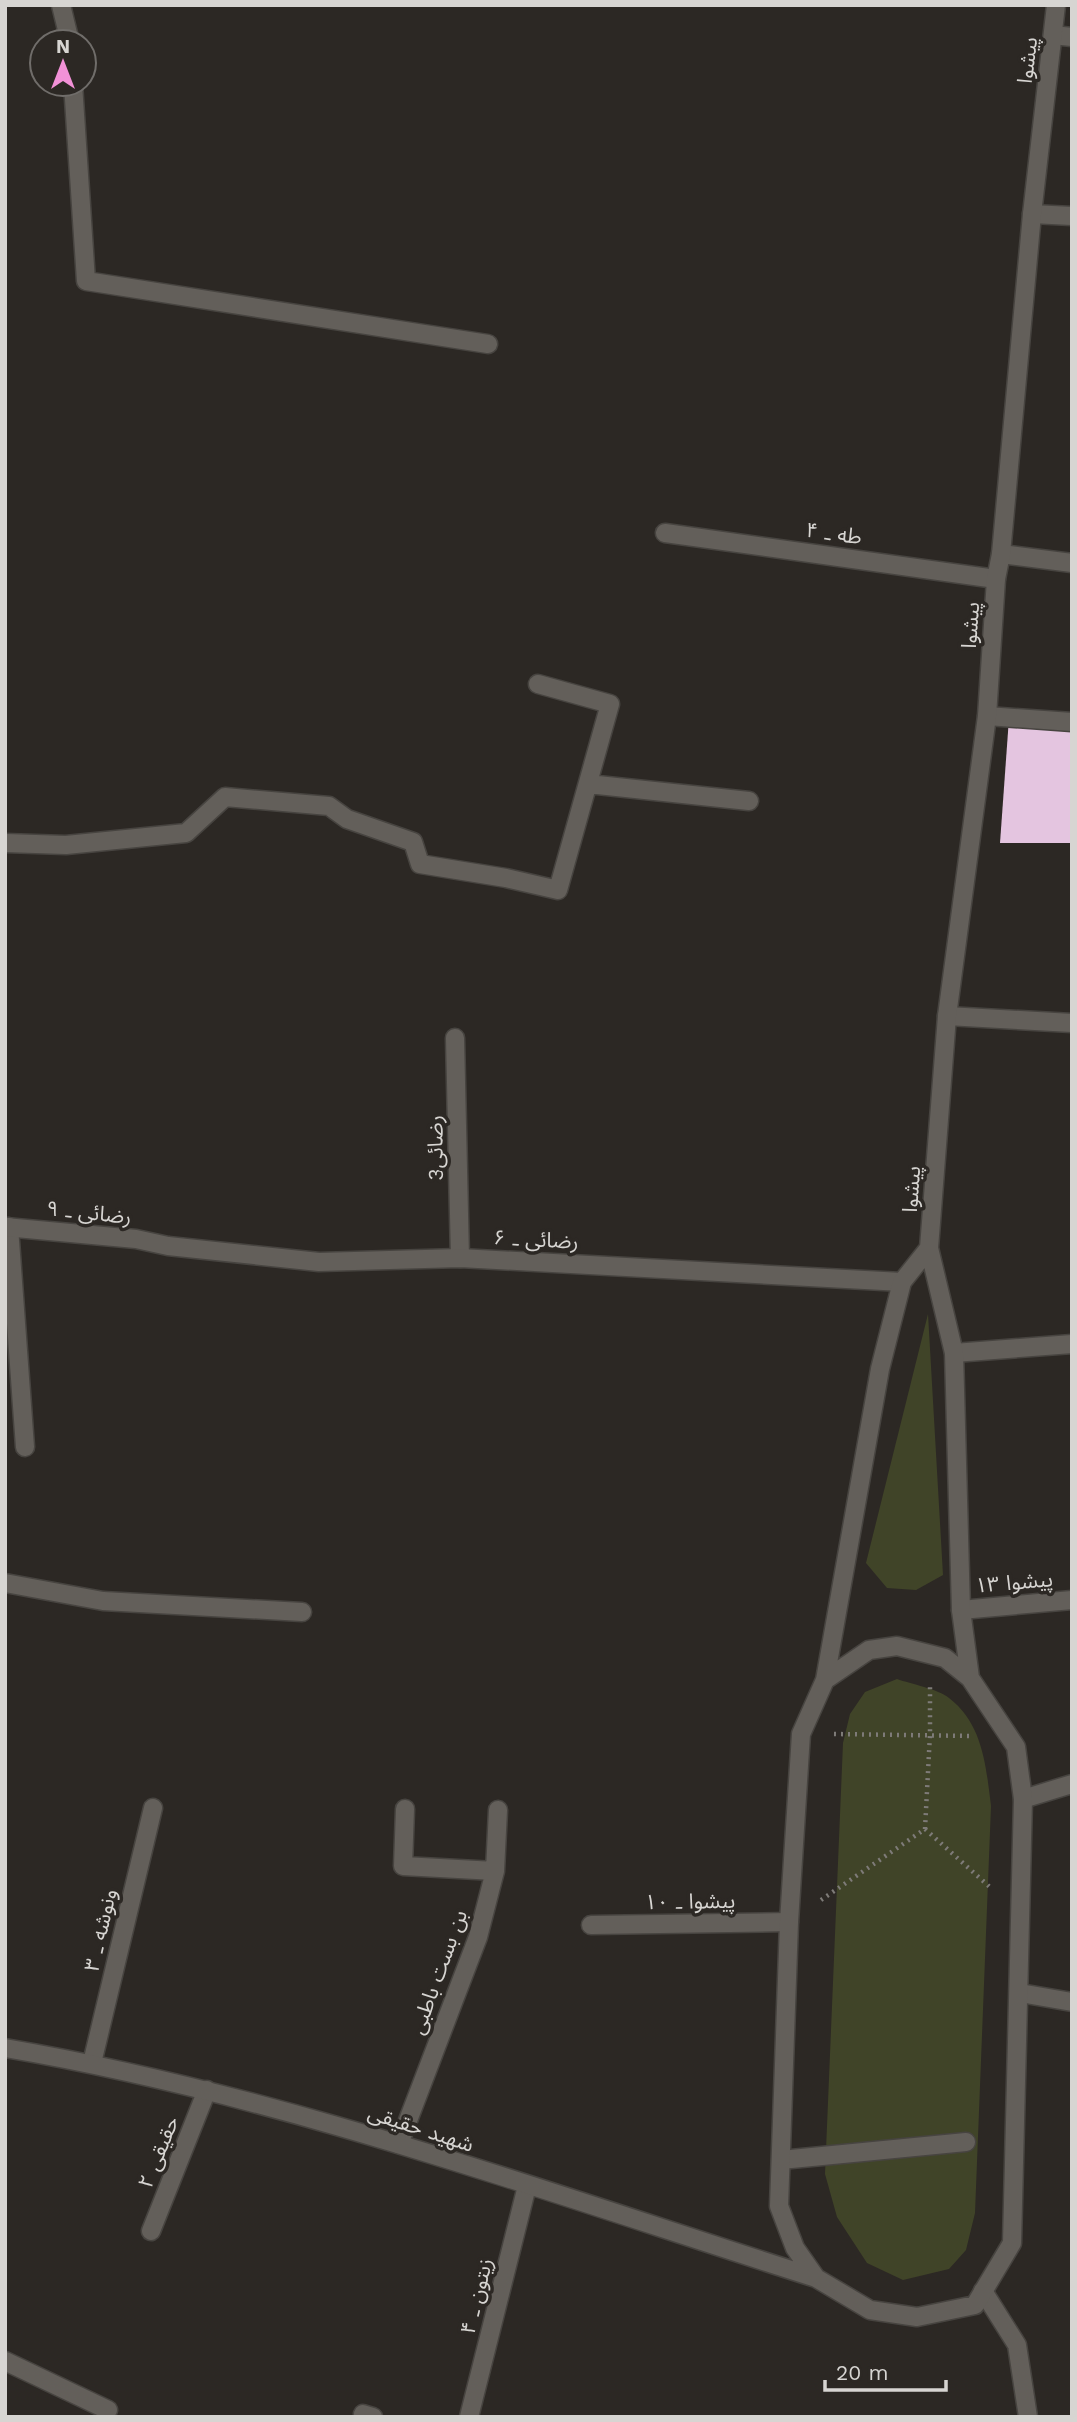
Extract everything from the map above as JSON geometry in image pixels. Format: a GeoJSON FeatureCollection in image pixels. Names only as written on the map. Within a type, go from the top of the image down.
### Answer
{"type":"FeatureCollection","features":[{"type":"Feature","properties":{"kind":"street"},"geometry":{"type":"LineString","coordinates":[[61,5],[67,28]]}},
{"type":"Feature","properties":{"kind":"street","name":"پیشوا"},"geometry":{"type":"LineString","coordinates":[[970,1678],[961,1610],[954,1353],[929,1248],[947,1016],[987,716],[996,579],[1001,554],[1032,214],[1056,5]]}},
{"type":"Feature","properties":{"kind":"street"},"geometry":{"type":"LineString","coordinates":[[1053,35],[1072,37]]}},
{"type":"Feature","properties":{"kind":"street"},"geometry":{"type":"LineString","coordinates":[[74,98],[86,281],[488,344]]}},
{"type":"Feature","properties":{"kind":"street"},"geometry":{"type":"LineString","coordinates":[[1032,214],[1072,216]]}},
{"type":"Feature","properties":{"kind":"street","name":"طه ـ ۴"},"geometry":{"type":"LineString","coordinates":[[665,533],[996,579]]}},
{"type":"Feature","properties":{"kind":"street"},"geometry":{"type":"LineString","coordinates":[[1001,554],[1072,564]]}},
{"type":"Feature","properties":{"kind":"street"},"geometry":{"type":"LineString","coordinates":[[5,843],[66,845],[186,833],[225,797],[330,806],[347,819],[412,842],[419,864],[506,878],[558,890],[610,704],[538,684]]}},
{"type":"Feature","properties":{"kind":"street"},"geometry":{"type":"LineString","coordinates":[[987,716],[1072,722]]}},
{"type":"Feature","properties":{"kind":"street"},"geometry":{"type":"LineString","coordinates":[[588,784],[749,801]]}},
{"type":"Feature","properties":{"kind":"street"},"geometry":{"type":"LineString","coordinates":[[947,1016],[1072,1023]]}},
{"type":"Feature","properties":{"kind":"street","name":"رضائی3"},"geometry":{"type":"LineString","coordinates":[[455,1038],[460,1258]]}},
{"type":"Feature","properties":{"kind":"street"},"geometry":{"type":"LineString","coordinates":[[7,1227],[25,1447]]}},
{"type":"Feature","properties":{"kind":"street","name":"رضائی ـ ۹"},"geometry":{"type":"LineString","coordinates":[[7,1227],[136,1239],[168,1246]]}},
{"type":"Feature","properties":{"kind":"street","name":"رضائی ـ ۶"},"geometry":{"type":"LineString","coordinates":[[168,1246],[319,1262],[460,1258],[902,1282]]}},
{"type":"Feature","properties":{"kind":"street"},"geometry":{"type":"LineString","coordinates":[[825,1680],[869,1650],[897,1646],[945,1658],[970,1678],[1016,1747],[1023,1799],[1012,2243],[975,2305],[917,2318],[870,2310],[816,2277],[795,2248],[779,2206],[789,1922],[801,1734],[825,1680],[880,1369],[902,1282],[929,1248]]}},
{"type":"Feature","properties":{"kind":"street"},"geometry":{"type":"LineString","coordinates":[[954,1353],[1072,1344]]}},
{"type":"Feature","properties":{"kind":"street"},"geometry":{"type":"LineString","coordinates":[[5,1583],[103,1601],[302,1612]]}},
{"type":"Feature","properties":{"kind":"street","name":"پیشوا ۱۳"},"geometry":{"type":"LineString","coordinates":[[961,1610],[1072,1600]]}},
{"type":"Feature","properties":{"kind":"street"},"geometry":{"type":"LineString","coordinates":[[1023,1799],[1072,1784]]}},
{"type":"Feature","properties":{"kind":"street","name":"ونوشه ـ ۳"},"geometry":{"type":"LineString","coordinates":[[92,2063],[153,1808]]}},
{"type":"Feature","properties":{"kind":"street"},"geometry":{"type":"LineString","coordinates":[[404,1809],[403,1866],[495,1871]]}},
{"type":"Feature","properties":{"kind":"street","name":"بن بست باطبی"},"geometry":{"type":"LineString","coordinates":[[399,2144],[478,1937],[495,1871],[498,1810]]}},
{"type":"Feature","properties":{"kind":"street","name":"پیشوا ـ ۱۰"},"geometry":{"type":"LineString","coordinates":[[591,1925],[789,1922]]}},
{"type":"Feature","properties":{"kind":"street"},"geometry":{"type":"LineString","coordinates":[[1020,1993],[1072,2002]]}},
{"type":"Feature","properties":{"kind":"street","name":"شهید حقیقی"},"geometry":{"type":"LineString","coordinates":[[5,2048],[92,2063],[207,2090],[339,2126],[816,2277]]}},
{"type":"Feature","properties":{"kind":"street","name":"حقیقی ۲"},"geometry":{"type":"LineString","coordinates":[[151,2231],[207,2090]]}},
{"type":"Feature","properties":{"kind":"street"},"geometry":{"type":"LineString","coordinates":[[781,2160],[966,2142]]}},
{"type":"Feature","properties":{"kind":"street","name":"زیتون ـ ۴"},"geometry":{"type":"LineString","coordinates":[[470,2417],[527,2186]]}},
{"type":"Feature","properties":{"kind":"street"},"geometry":{"type":"LineString","coordinates":[[983,2291],[1017,2345],[1028,2417]]}},
{"type":"Feature","properties":{"kind":"street"},"geometry":{"type":"LineString","coordinates":[[5,2361],[108,2410]]}},
{"type":"Feature","properties":{"kind":"path"},"geometry":{"type":"LineString","coordinates":[[925,1829],[930,1734],[930,1654]]}},
{"type":"Feature","properties":{"kind":"path"},"geometry":{"type":"LineString","coordinates":[[801,1734],[1009,1737]]}},
{"type":"Feature","properties":{"kind":"path"},"geometry":{"type":"LineString","coordinates":[[789,1922],[925,1829]]}},
{"type":"Feature","properties":{"kind":"path"},"geometry":{"type":"LineString","coordinates":[[925,1829],[1021,1915]]}},
{"type":"Feature","properties":{"kind":"green space"},"geometry":{"type":"Polygon","coordinates":[[[928,1314],[943,1575],[916,1590],[887,1588],[866,1563],[928,1314]]]}},
{"type":"Feature","properties":{"kind":"green space"},"geometry":{"type":"Polygon","coordinates":[[[897,1679],[944,1695],[960,1708],[969,1720],[981,1747],[991,1806],[975,2213],[966,2250],[949,2269],[903,2280],[867,2263],[837,2217],[825,2174],[843,1743],[850,1714],[865,1692],[897,1679]]]}},
{"type":"Feature","properties":{"kind":"building"},"geometry":{"type":"Polygon","coordinates":[[[1009,718],[1072,722],[1072,843],[1000,843],[1009,718]]]}}]}
